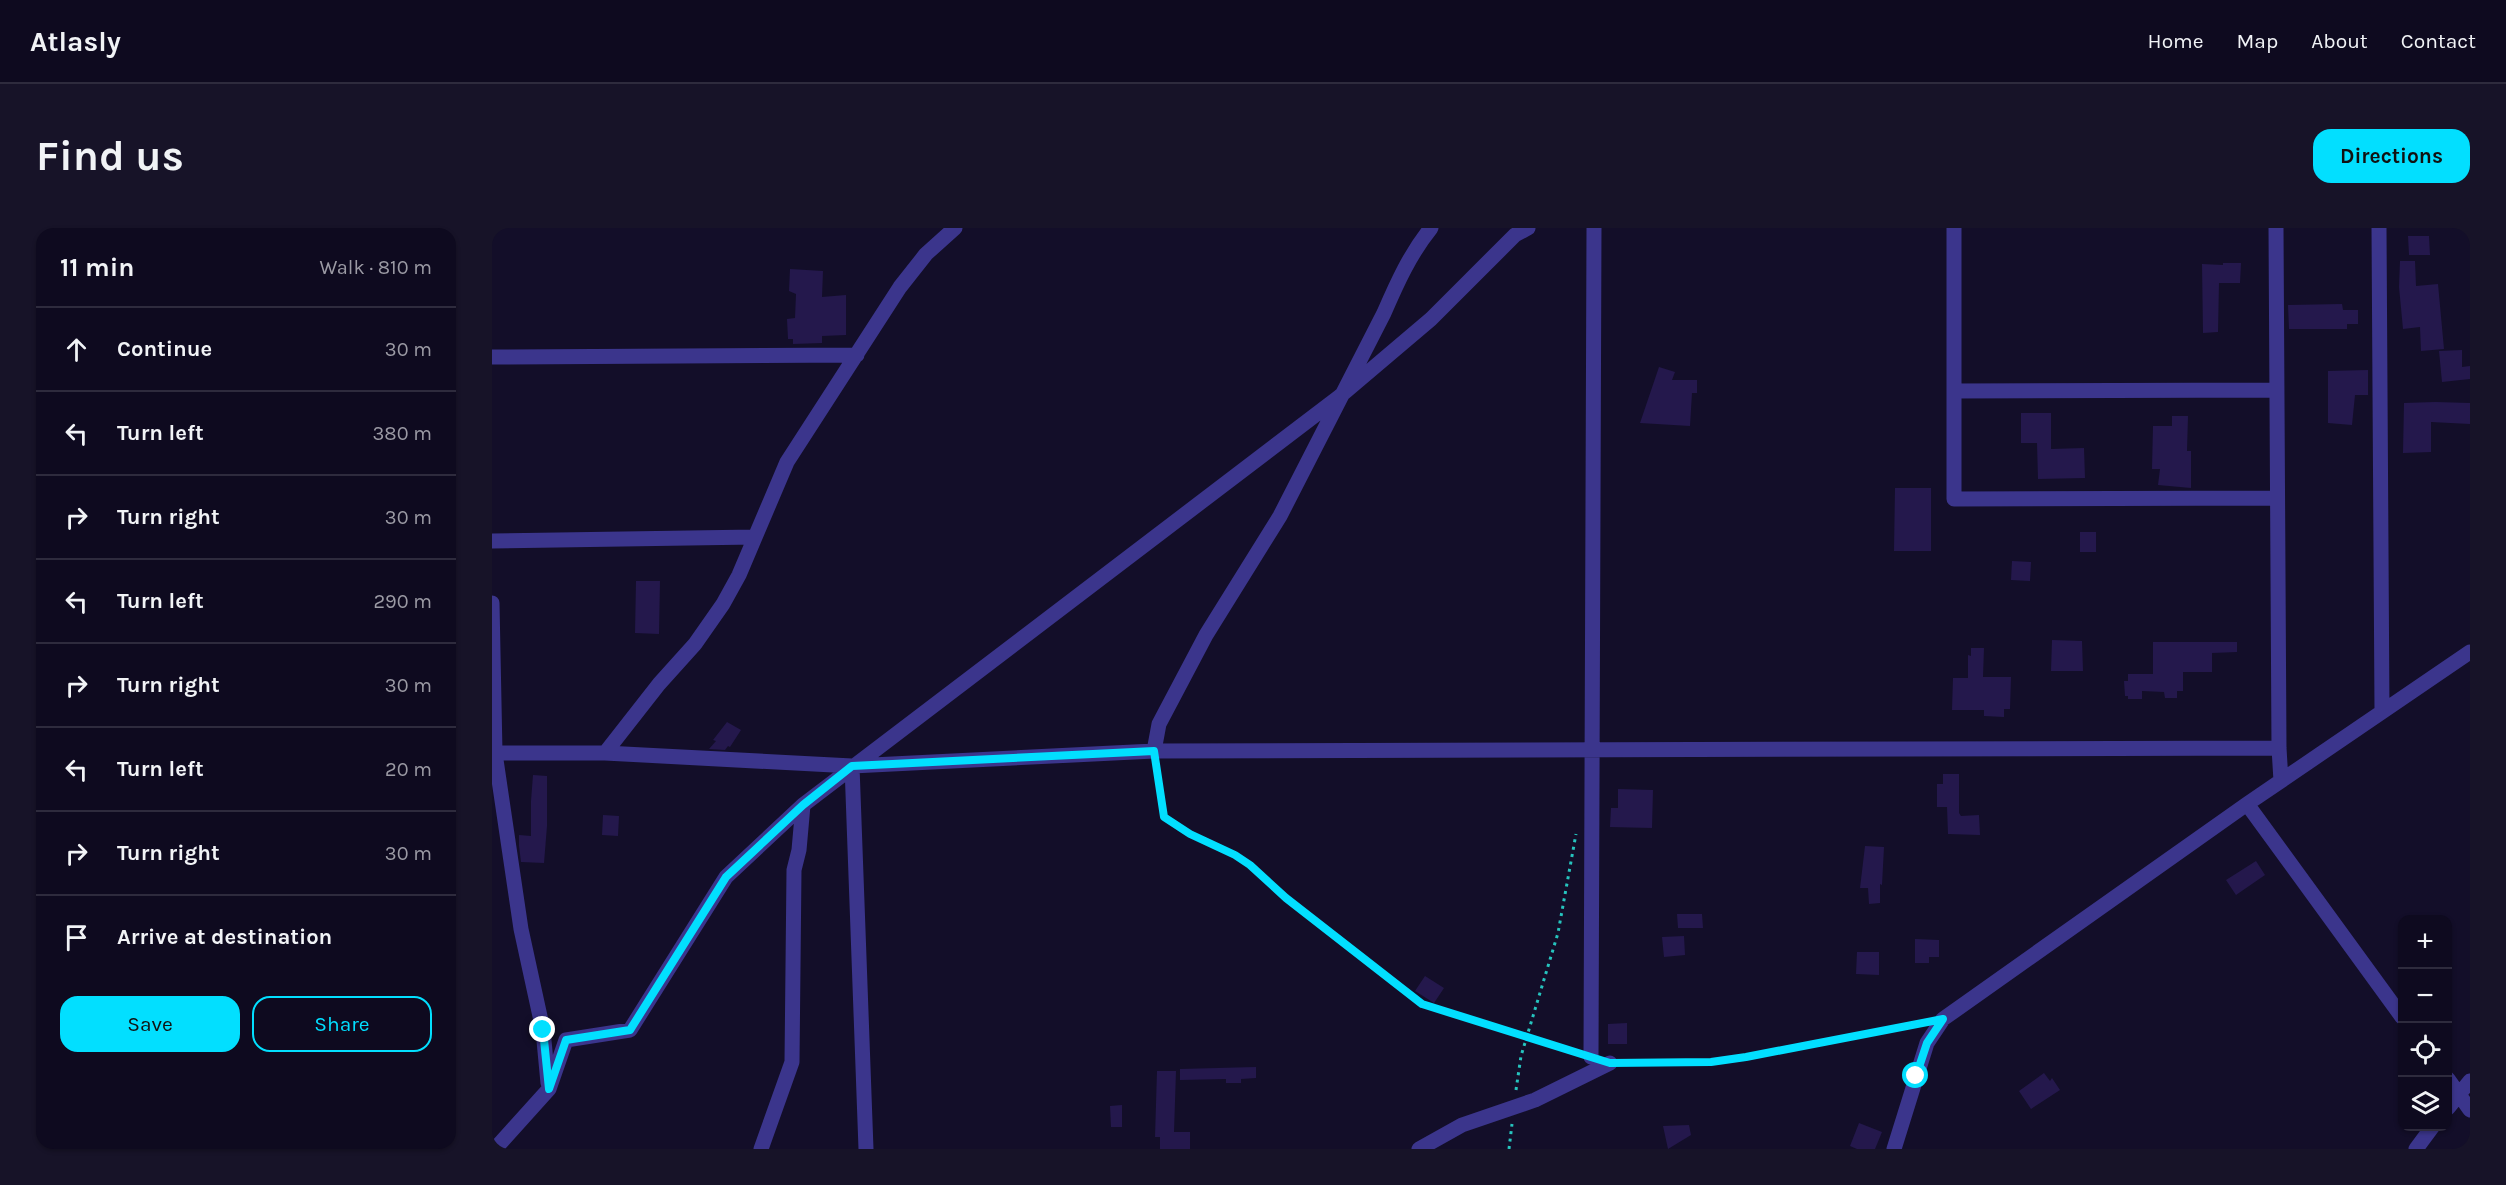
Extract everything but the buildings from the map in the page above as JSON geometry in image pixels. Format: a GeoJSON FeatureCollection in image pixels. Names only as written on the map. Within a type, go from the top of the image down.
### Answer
{"type":"FeatureCollection","features":[{"type":"Feature","properties":{"kind":"street"},"geometry":{"type":"LineString","coordinates":[[605,753],[706,628],[734,584],[787,462],[900,287],[926,254],[955,228]]}},
{"type":"Feature","properties":{"kind":"street"},"geometry":{"type":"LineString","coordinates":[[1154,751],[1159,724],[1206,635],[1280,516],[1384,313],[1406,264],[1431,228]]}},
{"type":"Feature","properties":{"kind":"street"},"geometry":{"type":"LineString","coordinates":[[495,1149],[549,1089],[566,1040],[630,1030],[726,877],[803,805],[1339,397],[1431,319],[1515,235],[1528,228]]}},
{"type":"Feature","properties":{"kind":"street"},"geometry":{"type":"LineString","coordinates":[[1591,1057],[1594,228]]}},
{"type":"Feature","properties":{"kind":"street"},"geometry":{"type":"LineString","coordinates":[[1954,228],[1954,499],[2277,498]]}},
{"type":"Feature","properties":{"kind":"street"},"geometry":{"type":"LineString","coordinates":[[2276,228],[2279,748],[2282,781]]}},
{"type":"Feature","properties":{"kind":"street"},"geometry":{"type":"LineString","coordinates":[[2379,228],[2382,712]]}},
{"type":"Feature","properties":{"kind":"street"},"geometry":{"type":"LineString","coordinates":[[492,357],[857,355]]}},
{"type":"Feature","properties":{"kind":"street"},"geometry":{"type":"LineString","coordinates":[[1954,391],[2277,390]]}},
{"type":"Feature","properties":{"kind":"street"},"geometry":{"type":"LineString","coordinates":[[492,542],[755,537]]}},
{"type":"Feature","properties":{"kind":"street"},"geometry":{"type":"LineString","coordinates":[[492,603],[493,753],[521,929],[543,1030],[549,1089]]}},
{"type":"Feature","properties":{"kind":"street"},"geometry":{"type":"LineString","coordinates":[[1894,1149],[1927,1043],[1943,1019],[2247,804],[2470,652]]}},
{"type":"Feature","properties":{"kind":"street"},"geometry":{"type":"LineString","coordinates":[[493,753],[605,753],[852,766],[1154,751],[2279,748]]}},
{"type":"Feature","properties":{"kind":"street"},"geometry":{"type":"LineString","coordinates":[[852,766],[866,1149]]}},
{"type":"Feature","properties":{"kind":"street"},"geometry":{"type":"LineString","coordinates":[[2247,804],[2398,1010]]}},
{"type":"Feature","properties":{"kind":"street"},"geometry":{"type":"LineString","coordinates":[[761,1149],[792,1062],[794,870],[799,850],[803,805]]}},
{"type":"Feature","properties":{"kind":"street"},"geometry":{"type":"LineString","coordinates":[[1419,1149],[1462,1125],[1514,1109],[1610,1063]]}},
{"type":"Feature","properties":{"kind":"street"},"geometry":{"type":"LineString","coordinates":[[2452,1102],[2470,1081]]}},
{"type":"Feature","properties":{"kind":"street"},"geometry":{"type":"LineString","coordinates":[[2452,1085],[2470,1110]]}},
{"type":"Feature","properties":{"kind":"street"},"geometry":{"type":"LineString","coordinates":[[2416,1149],[2429,1131]]}},
{"type":"Feature","properties":{"kind":"path"},"geometry":{"type":"LineString","coordinates":[[1154,751],[1164,817],[1190,834],[1235,855],[1250,865],[1286,898],[1422,1004],[1591,1057]]}},
{"type":"Feature","properties":{"kind":"path"},"geometry":{"type":"LineString","coordinates":[[1509,1149],[1521,1056],[1558,933],[1577,830]]}},
{"type":"Feature","properties":{"kind":"path"},"geometry":{"type":"LineString","coordinates":[[1610,1063],[1722,1060],[1943,1019]]}},
{"type":"Feature","properties":{"kind":"route"},"geometry":{"type":"LineString","coordinates":[[543,1030],[549,1089],[566,1040],[630,1030],[726,877],[803,805],[852,766],[1154,751],[1164,817],[1190,834],[1235,855],[1250,865],[1286,898],[1410,997],[1422,1004],[1610,1063],[1634,1064],[1711,1062],[1746,1057],[1943,1019],[1927,1043],[1916,1076]]}}]}
